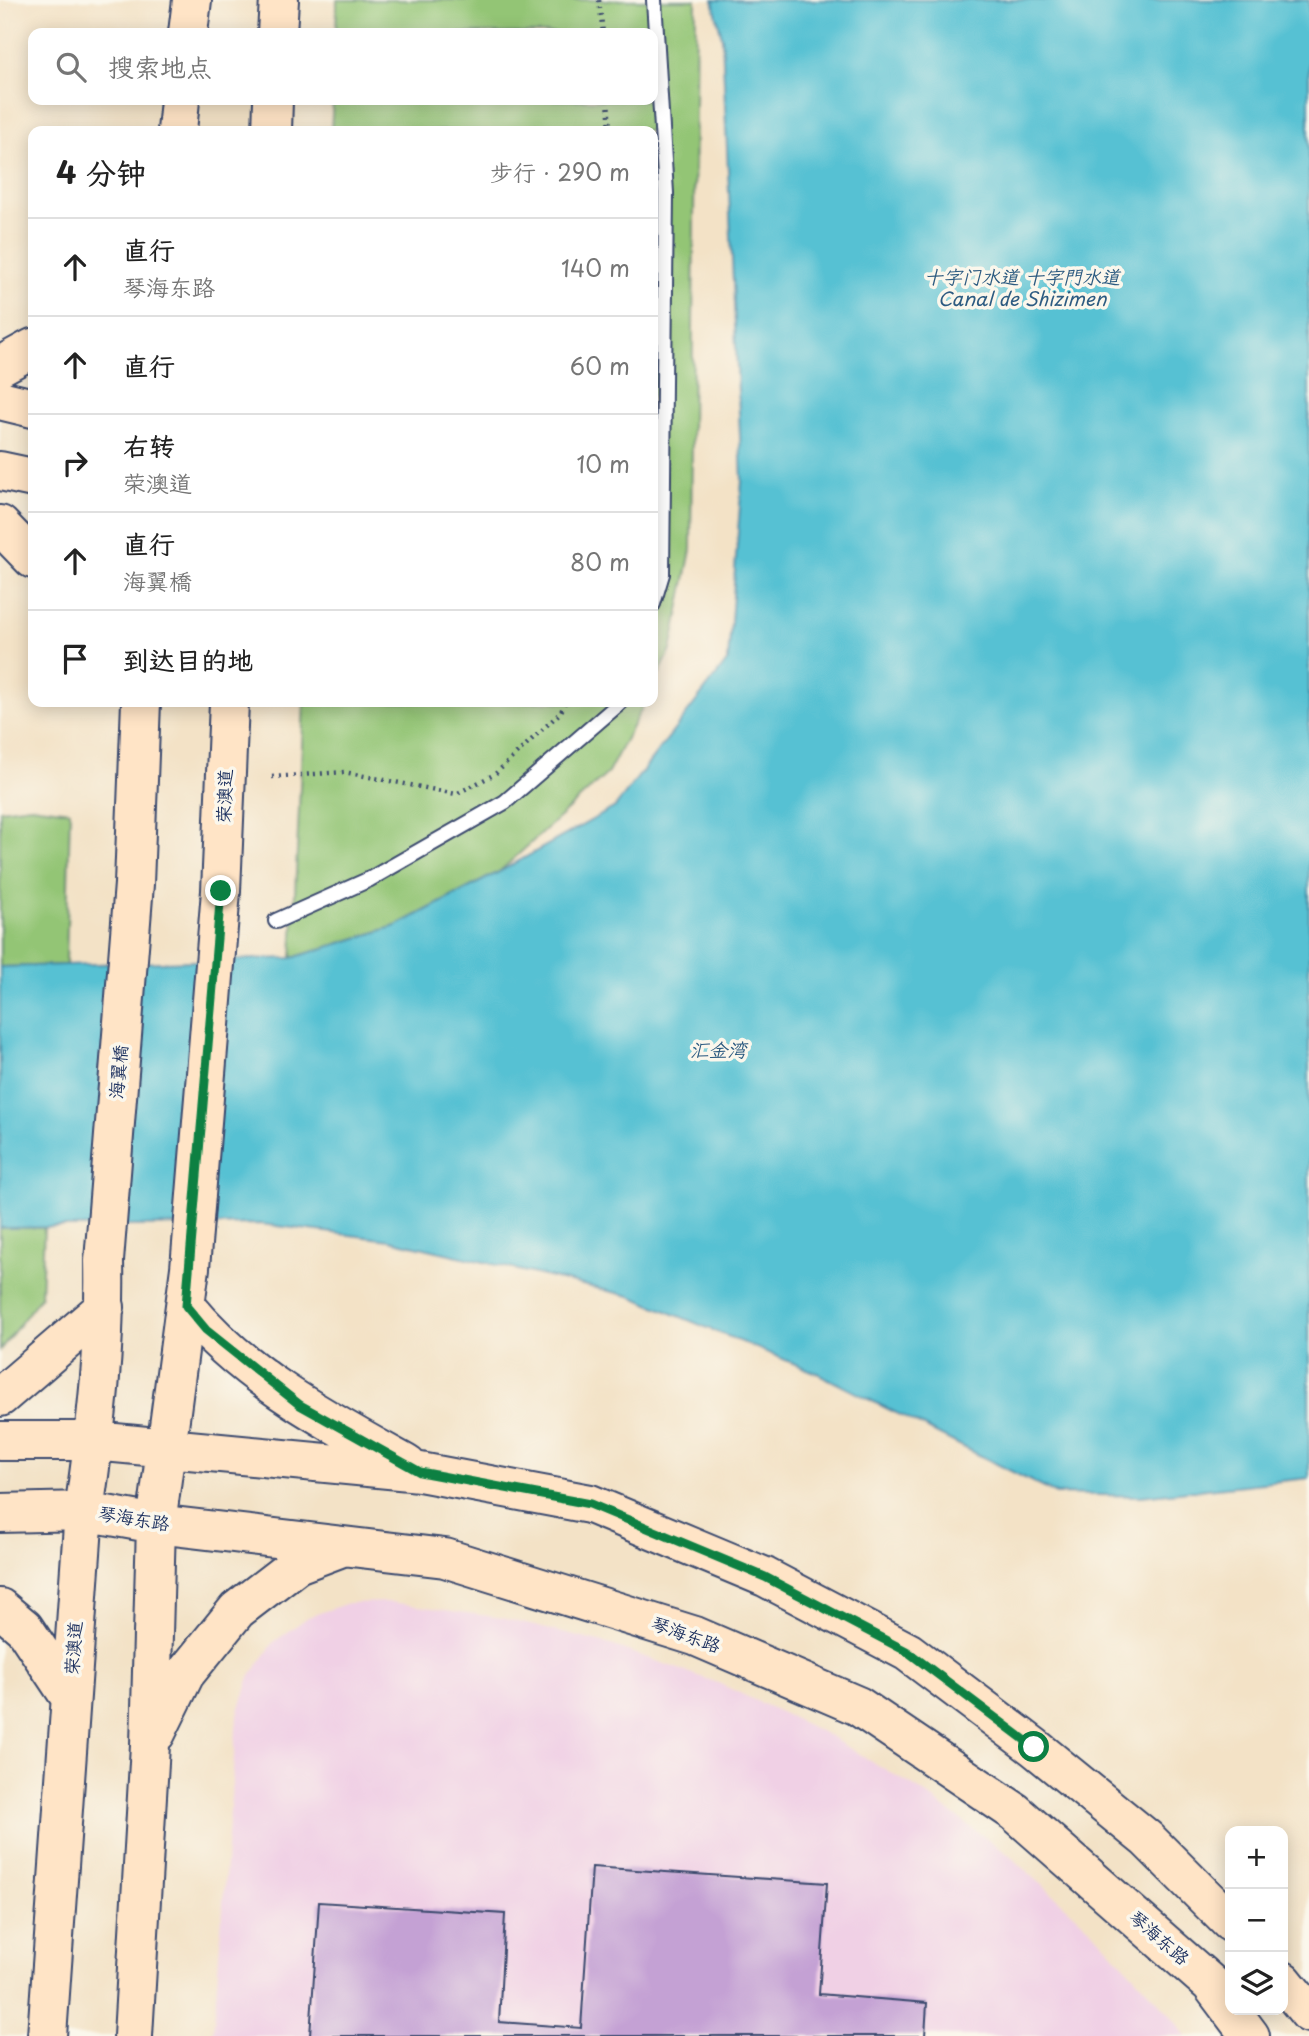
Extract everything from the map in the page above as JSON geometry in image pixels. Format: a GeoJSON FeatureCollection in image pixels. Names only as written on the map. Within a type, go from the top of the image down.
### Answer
{"type":"FeatureCollection","features":[{"type":"Feature","properties":{"kind":"main road"},"geometry":{"type":"LineString","coordinates":[[189,28],[192,0]]}},
{"type":"Feature","properties":{"kind":"main road"},"geometry":{"type":"LineString","coordinates":[[277,28],[279,0]]}},
{"type":"Feature","properties":{"kind":"main road"},"geometry":{"type":"LineString","coordinates":[[177,126],[180,105]]}},
{"type":"Feature","properties":{"kind":"main road"},"geometry":{"type":"LineString","coordinates":[[272,126],[273,105]]}},
{"type":"Feature","properties":{"kind":"main road"},"geometry":{"type":"LineString","coordinates":[[0,366],[28,351]]}},
{"type":"Feature","properties":{"kind":"main road"},"geometry":{"type":"LineString","coordinates":[[0,400],[28,407]]}},
{"type":"Feature","properties":{"kind":"main road"},"geometry":{"type":"LineString","coordinates":[[0,471],[28,477]]}},
{"type":"Feature","properties":{"kind":"main road"},"geometry":{"type":"LineString","coordinates":[[0,525],[28,554]]}},
{"type":"Feature","properties":{"kind":"main road","name":"荣澳道"},"geometry":{"type":"LineString","coordinates":[[186,1306],[221,891],[229,707]]}},
{"type":"Feature","properties":{"kind":"main road","name":"海翼橋"},"geometry":{"type":"LineString","coordinates":[[104,1261],[134,884],[135,712]]}},
{"type":"Feature","properties":{"kind":"main road","name":"荣澳道"},"geometry":{"type":"LineString","coordinates":[[47,2036],[84,1511],[94,1441],[105,1307],[104,1261]]}},
{"type":"Feature","properties":{"kind":"main road"},"geometry":{"type":"LineString","coordinates":[[133,2036],[150,1745],[156,1524],[186,1306]]}},
{"type":"Feature","properties":{"kind":"main road"},"geometry":{"type":"LineString","coordinates":[[186,1306],[206,1330],[300,1405],[420,1472]]}},
{"type":"Feature","properties":{"kind":"main road"},"geometry":{"type":"LineString","coordinates":[[0,1397],[105,1307]]}},
{"type":"Feature","properties":{"kind":"main road"},"geometry":{"type":"LineString","coordinates":[[0,1441],[94,1441],[420,1472],[590,1504],[765,1577],[908,1652],[1034,1747],[1147,1839],[1225,1917]]}},
{"type":"Feature","properties":{"kind":"main road","name":"琴海东路"},"geometry":{"type":"LineString","coordinates":[[0,1513],[84,1511],[156,1524],[349,1544],[445,1558],[695,1636],[858,1706],[1015,1812],[1211,1984],[1250,2036]]}},
{"type":"Feature","properties":{"kind":"main road"},"geometry":{"type":"LineString","coordinates":[[150,1745],[185,1674],[237,1610],[297,1564],[349,1544]]}},
{"type":"Feature","properties":{"kind":"main road"},"geometry":{"type":"LineString","coordinates":[[0,1608],[24,1628],[70,1697]]}},
{"type":"Feature","properties":{"kind":"main road"},"geometry":{"type":"LineString","coordinates":[[1288,1987],[1309,2013]]}},
{"type":"Feature","properties":{"kind":"lane"},"geometry":{"type":"LineString","coordinates":[[654,0],[656,28]]}},
{"type":"Feature","properties":{"kind":"lane"},"geometry":{"type":"LineString","coordinates":[[658,64],[666,193],[662,574],[658,587]]}},
{"type":"Feature","properties":{"kind":"lane"},"geometry":{"type":"LineString","coordinates":[[276,921],[370,879],[505,802],[615,707]]}},
{"type":"Feature","properties":{"kind":"path"},"geometry":{"type":"LineString","coordinates":[[599,0],[602,28]]}},
{"type":"Feature","properties":{"kind":"path"},"geometry":{"type":"LineString","coordinates":[[608,105],[610,126]]}},
{"type":"Feature","properties":{"kind":"path"},"geometry":{"type":"LineString","coordinates":[[272,777],[344,772],[456,794],[495,774],[561,712],[563,707]]}},
{"type":"Feature","properties":{"kind":"shaded area"},"geometry":{"type":"Polygon","coordinates":[[[390,1602],[502,1618],[611,1645],[718,1683],[820,1731],[917,1788],[1008,1854],[1091,1929],[1168,2012],[1186,2036],[213,2036],[237,1717],[250,1677],[274,1642],[308,1617],[348,1603],[390,1602]]]}},
{"type":"Feature","properties":{"kind":"green space"},"geometry":{"type":"Polygon","coordinates":[[[337,0],[696,0],[691,550],[671,650],[658,676],[658,126],[331,126],[333,105],[658,105],[658,28],[336,28],[337,0]]]}},
{"type":"Feature","properties":{"kind":"green space"},"geometry":{"type":"Polygon","coordinates":[[[304,707],[642,707],[608,773],[499,872],[396,926],[292,958],[304,707]]]}},
{"type":"Feature","properties":{"kind":"green space"},"geometry":{"type":"Polygon","coordinates":[[[30,806],[70,811],[66,965],[0,967],[0,810],[30,806]]]}},
{"type":"Feature","properties":{"kind":"green space"},"geometry":{"type":"Polygon","coordinates":[[[0,1228],[44,1228],[41,1296],[0,1350],[0,1228]]]}},
{"type":"Feature","properties":{"kind":"water"},"geometry":{"type":"Polygon","coordinates":[[[713,0],[1309,0],[1309,1478],[1141,1496],[1056,1494],[817,1373],[630,1296],[390,1240],[261,1224],[0,1228],[0,967],[292,958],[396,926],[615,807],[728,660],[742,480],[722,38],[713,0]]]}},
{"type":"Feature","properties":{"kind":"building"},"geometry":{"type":"Polygon","coordinates":[[[592,1867],[827,1883],[819,1994],[927,2003],[925,2036],[310,2036],[319,1902],[505,1914],[499,2022],[581,2028],[592,1867]]]}},
{"type":"Feature","properties":{"kind":"route"},"geometry":{"type":"LineString","coordinates":[[221,891],[186,1306],[206,1330],[300,1405],[420,1472],[590,1504],[765,1577],[908,1652],[1034,1747]]}},
{"type":"Feature","properties":{"kind":"water label","name":"十字门水道 十字門水道 Canal de Shizimen"},"geometry":{"type":"Point","coordinates":[1022,288]}},
{"type":"Feature","properties":{"kind":"water label","name":"汇金湾"},"geometry":{"type":"Point","coordinates":[718,1050]}}]}
